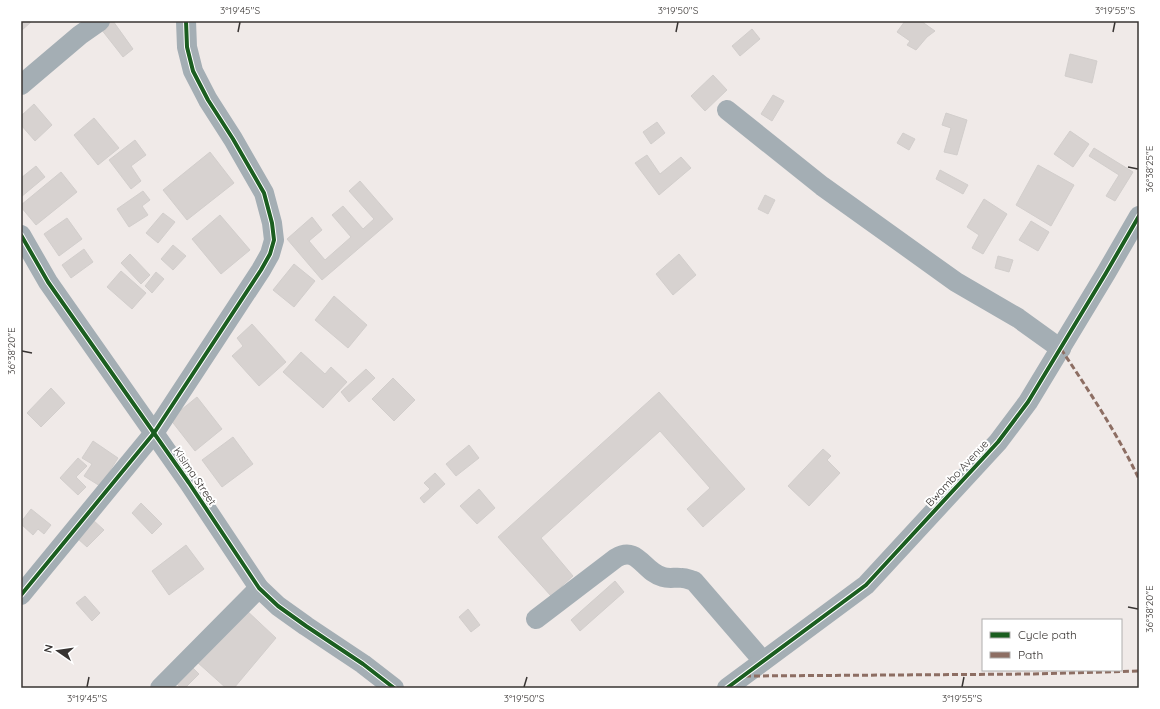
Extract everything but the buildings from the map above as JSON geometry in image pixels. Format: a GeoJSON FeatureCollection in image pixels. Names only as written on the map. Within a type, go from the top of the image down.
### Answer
{"type":"FeatureCollection","features":[{"type":"Feature","properties":{"kind":"street"},"geometry":{"type":"LineString","coordinates":[[21,85],[80,35],[100,21]]}},
{"type":"Feature","properties":{"kind":"street"},"geometry":{"type":"LineString","coordinates":[[21,595],[154,434],[270,254],[274,240],[272,224],[264,193],[233,139],[208,100],[193,71],[187,47],[186,21]]}},
{"type":"Feature","properties":{"kind":"street"},"geometry":{"type":"LineString","coordinates":[[727,110],[822,186],[956,282],[1018,318],[1060,349]]}},
{"type":"Feature","properties":{"kind":"street","name":"Bwambo Avenue"},"geometry":{"type":"LineString","coordinates":[[727,688],[866,585],[998,442],[1028,402],[1139,216]]}},
{"type":"Feature","properties":{"kind":"street","name":"Kisima Street"},"geometry":{"type":"LineString","coordinates":[[21,236],[48,282],[189,483],[259,588],[278,606],[364,664],[394,688]]}},
{"type":"Feature","properties":{"kind":"street"},"geometry":{"type":"LineString","coordinates":[[536,620],[616,558],[622,554],[628,554],[636,556],[656,575],[665,578],[684,578],[694,581],[764,661]]}},
{"type":"Feature","properties":{"kind":"street"},"geometry":{"type":"LineString","coordinates":[[160,688],[259,588]]}},
{"type":"Feature","properties":{"kind":"marked path"},"geometry":{"type":"LineString","coordinates":[[1061,349],[1112,429],[1139,479]]}},
{"type":"Feature","properties":{"kind":"marked path"},"geometry":{"type":"LineString","coordinates":[[745,676],[1034,674],[1139,671]]}},
{"type":"Feature","properties":{"kind":"cycle path"},"geometry":{"type":"LineString","coordinates":[[21,595],[154,433],[270,254],[274,240],[272,223],[264,193],[233,139],[208,100],[193,71],[187,47],[186,21]]}},
{"type":"Feature","properties":{"kind":"cycle path"},"geometry":{"type":"LineString","coordinates":[[727,688],[866,585],[998,442],[1028,402],[1139,216]]}},
{"type":"Feature","properties":{"kind":"cycle path"},"geometry":{"type":"LineString","coordinates":[[21,235],[48,282],[189,483],[259,588],[278,606],[363,664],[394,688]]}}]}
